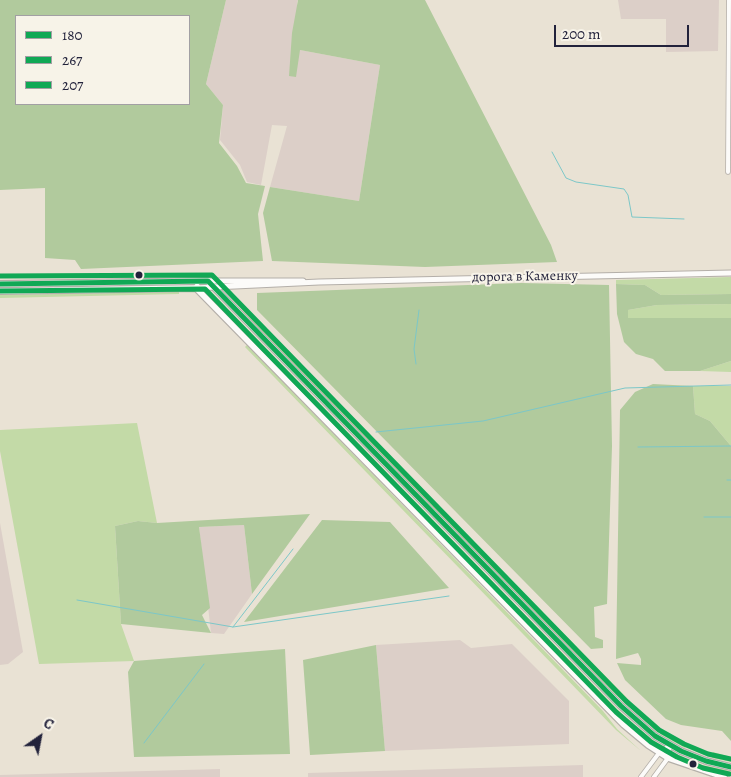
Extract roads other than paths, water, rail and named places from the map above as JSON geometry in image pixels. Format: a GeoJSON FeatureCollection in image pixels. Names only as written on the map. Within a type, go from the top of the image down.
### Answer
{"type":"FeatureCollection","features":[{"type":"Feature","properties":{"kind":"main road","name":"дорога в Каменку"},"geometry":{"type":"LineString","coordinates":[[0,284],[208,281]]}},
{"type":"Feature","properties":{"kind":"main road"},"geometry":{"type":"LineString","coordinates":[[208,281],[593,679],[632,716],[670,745],[696,758],[731,767]]}},
{"type":"Feature","properties":{"kind":"main road","name":"дорога в Каменку"},"geometry":{"type":"LineString","coordinates":[[0,291],[196,288]]}},
{"type":"Feature","properties":{"kind":"main road"},"geometry":{"type":"LineString","coordinates":[[196,288],[624,725],[668,758],[724,777]]}},
{"type":"Feature","properties":{"kind":"street"},"geometry":{"type":"LineString","coordinates":[[728,172],[729,0]]}},
{"type":"Feature","properties":{"kind":"street","name":"дорога в Каменку"},"geometry":{"type":"LineString","coordinates":[[196,288],[318,282],[731,273]]}},
{"type":"Feature","properties":{"kind":"street","name":"дорога в Каменку"},"geometry":{"type":"LineString","coordinates":[[208,281],[279,279],[318,282]]}},
{"type":"Feature","properties":{"kind":"street"},"geometry":{"type":"LineString","coordinates":[[196,288],[199,281]]}},
{"type":"Feature","properties":{"kind":"street"},"geometry":{"type":"LineString","coordinates":[[641,777],[659,753],[670,745]]}},
{"type":"Feature","properties":{"kind":"street"},"geometry":{"type":"LineString","coordinates":[[654,777],[668,758],[670,745]]}},
{"type":"Feature","properties":{"kind":"waterway"},"geometry":{"type":"LineString","coordinates":[[552,152],[566,178],[576,182],[624,189],[628,195],[632,217],[684,219]]}},
{"type":"Feature","properties":{"kind":"waterway"},"geometry":{"type":"LineString","coordinates":[[416,364],[414,349],[419,310]]}},
{"type":"Feature","properties":{"kind":"waterway"},"geometry":{"type":"LineString","coordinates":[[376,432],[483,421],[625,388],[731,385]]}},
{"type":"Feature","properties":{"kind":"waterway"},"geometry":{"type":"LineString","coordinates":[[638,447],[731,446]]}},
{"type":"Feature","properties":{"kind":"waterway"},"geometry":{"type":"LineString","coordinates":[[704,517],[731,517]]}},
{"type":"Feature","properties":{"kind":"waterway"},"geometry":{"type":"LineString","coordinates":[[233,627],[293,549]]}},
{"type":"Feature","properties":{"kind":"waterway"},"geometry":{"type":"LineString","coordinates":[[77,600],[233,627],[449,596]]}},
{"type":"Feature","properties":{"kind":"waterway"},"geometry":{"type":"LineString","coordinates":[[144,743],[204,664]]}}]}
